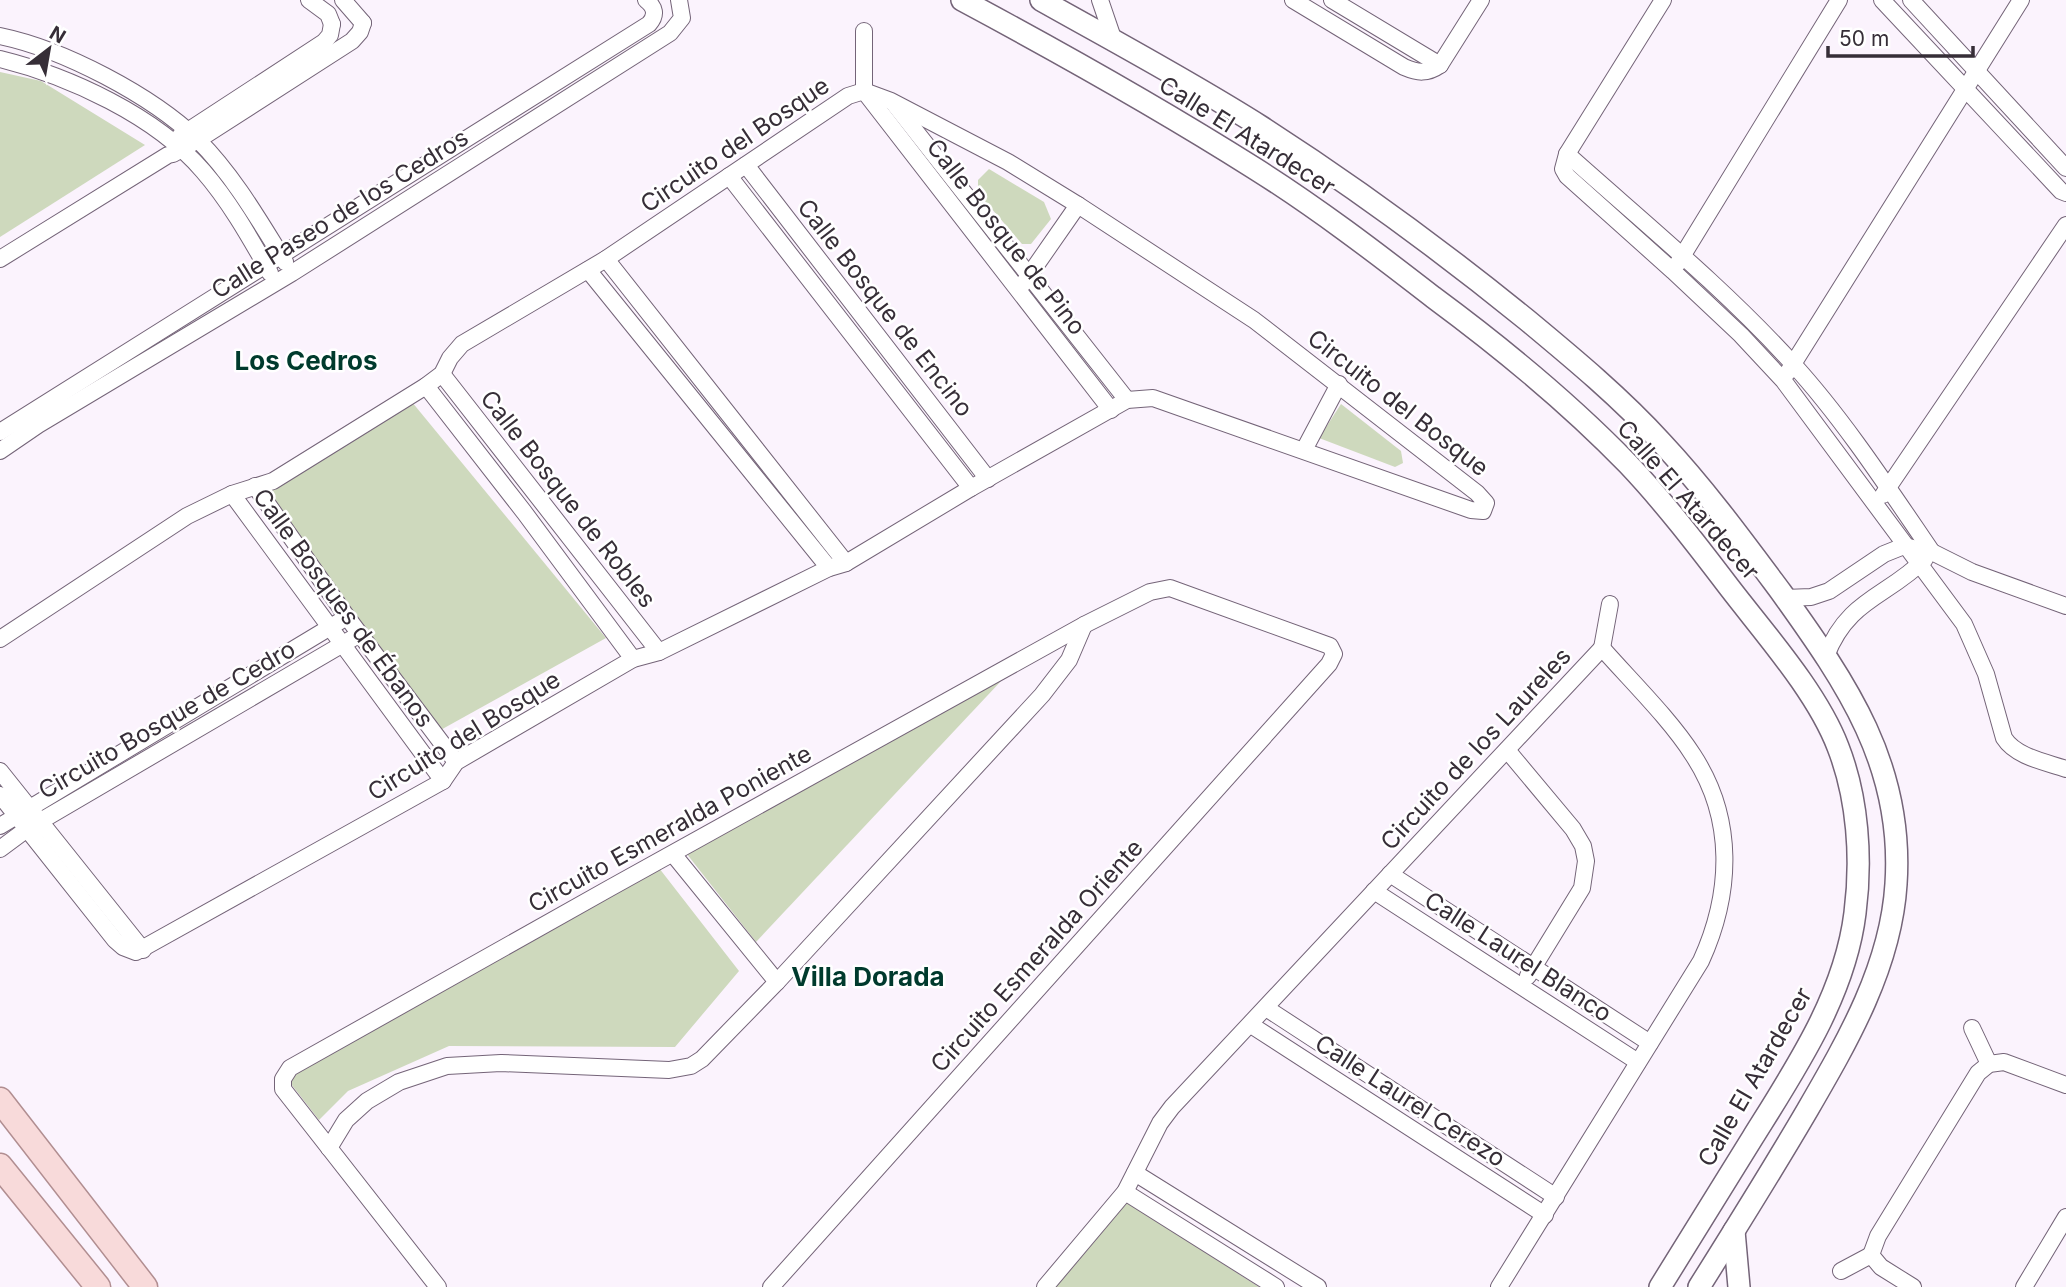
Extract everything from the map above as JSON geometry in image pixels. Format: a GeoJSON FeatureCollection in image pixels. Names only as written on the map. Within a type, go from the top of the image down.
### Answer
{"type":"FeatureCollection","features":[{"type":"Feature","properties":{"kind":"main road"},"geometry":{"type":"LineString","coordinates":[[0,1100],[145,1287]]}},
{"type":"Feature","properties":{"kind":"main road"},"geometry":{"type":"LineString","coordinates":[[0,1166],[99,1287]]}},
{"type":"Feature","properties":{"kind":"street"},"geometry":{"type":"LineString","coordinates":[[0,259],[174,149],[324,43],[330,35],[332,24],[328,14],[309,0]]}},
{"type":"Feature","properties":{"kind":"street"},"geometry":{"type":"LineString","coordinates":[[343,0],[363,23]]}},
{"type":"Feature","properties":{"kind":"street","name":"Calle El Atardecer"},"geometry":{"type":"LineString","coordinates":[[962,0],[1096,73],[1256,169],[1387,261],[1536,377],[1629,465],[1709,561],[1796,675],[1821,713],[1838,745],[1850,783],[1858,858],[1855,915],[1849,947],[1836,988],[1783,1088],[1660,1287]]}},
{"type":"Feature","properties":{"kind":"street","name":"Calle El Atardecer"},"geometry":{"type":"LineString","coordinates":[[1041,0],[1260,127],[1411,231],[1499,297],[1615,396],[1698,484],[1785,598],[1826,656],[1861,714],[1883,769],[1896,846],[1896,886],[1891,920],[1872,988],[1848,1039],[1787,1146],[1699,1287]]}},
{"type":"Feature","properties":{"kind":"street"},"geometry":{"type":"LineString","coordinates":[[1096,73],[1114,41],[1100,0]]}},
{"type":"Feature","properties":{"kind":"street"},"geometry":{"type":"LineString","coordinates":[[1293,0],[1413,71],[1431,71],[1440,65],[1481,0]]}},
{"type":"Feature","properties":{"kind":"street"},"geometry":{"type":"LineString","coordinates":[[1332,0],[1440,65]]}},
{"type":"Feature","properties":{"kind":"street"},"geometry":{"type":"LineString","coordinates":[[1663,0],[1567,154],[1563,169],[1567,176],[1741,335],[1783,380],[1964,624],[1986,674],[2008,744],[2022,753],[2066,769]]}},
{"type":"Feature","properties":{"kind":"street"},"geometry":{"type":"LineString","coordinates":[[1673,271],[1839,0]]}},
{"type":"Feature","properties":{"kind":"street"},"geometry":{"type":"LineString","coordinates":[[1882,0],[2061,191],[2066,193]]}},
{"type":"Feature","properties":{"kind":"street"},"geometry":{"type":"LineString","coordinates":[[1911,0],[2066,168]]}},
{"type":"Feature","properties":{"kind":"street"},"geometry":{"type":"LineString","coordinates":[[1783,380],[2021,0]]}},
{"type":"Feature","properties":{"kind":"street"},"geometry":{"type":"LineString","coordinates":[[650,7],[680,6]]}},
{"type":"Feature","properties":{"kind":"street","name":"Calle Paseo de los Cedros"},"geometry":{"type":"LineString","coordinates":[[0,432],[34,418],[292,273],[670,33],[682,18],[680,6]]}},
{"type":"Feature","properties":{"kind":"street","name":"Calle Paseo de los Cedros"},"geometry":{"type":"LineString","coordinates":[[0,451],[34,418],[265,265],[649,24],[650,7]]}},
{"type":"Feature","properties":{"kind":"street"},"geometry":{"type":"LineString","coordinates":[[332,24],[363,23]]}},
{"type":"Feature","properties":{"kind":"street"},"geometry":{"type":"LineString","coordinates":[[192,135],[352,41],[360,32],[363,23]]}},
{"type":"Feature","properties":{"kind":"street"},"geometry":{"type":"LineString","coordinates":[[864,32],[864,91]]}},
{"type":"Feature","properties":{"kind":"street"},"geometry":{"type":"LineString","coordinates":[[276,283],[224,198],[202,169],[132,114],[86,89],[34,67],[0,57],[2,36],[48,51],[96,72],[163,112],[192,135],[237,188],[292,273]]}},
{"type":"Feature","properties":{"kind":"street"},"geometry":{"type":"LineString","coordinates":[[86,89],[96,72]]}},
{"type":"Feature","properties":{"kind":"street","name":"Circuito del Bosque"},"geometry":{"type":"LineString","coordinates":[[0,639],[187,516],[232,494],[273,481],[425,386],[442,374],[450,358],[462,344],[606,259],[848,96],[864,91],[891,101],[1008,162],[1254,320],[1477,492],[1486,503],[1486,508],[1478,512],[1471,510],[1153,398],[1127,400],[971,488],[846,564],[829,568],[659,652],[633,659],[456,762],[443,781],[136,952],[116,940],[22,811],[0,771]]}},
{"type":"Feature","properties":{"kind":"street","name":"Calle Bosque de Pino"},"geometry":{"type":"LineString","coordinates":[[864,91],[1111,410]]}},
{"type":"Feature","properties":{"kind":"street","name":"Calle Bosque de Pino"},"geometry":{"type":"LineString","coordinates":[[891,101],[1127,400]]}},
{"type":"Feature","properties":{"kind":"street"},"geometry":{"type":"LineString","coordinates":[[470,136],[480,153]]}},
{"type":"Feature","properties":{"kind":"street"},"geometry":{"type":"LineString","coordinates":[[1567,154],[1682,256],[1793,364],[1932,552]]}},
{"type":"Feature","properties":{"kind":"street","name":"Calle Bosque de Encino"},"geometry":{"type":"LineString","coordinates":[[746,165],[988,480]]}},
{"type":"Feature","properties":{"kind":"street","name":"Calle Bosque de Encino"},"geometry":{"type":"LineString","coordinates":[[729,176],[971,488]]}},
{"type":"Feature","properties":{"kind":"street"},"geometry":{"type":"LineString","coordinates":[[1018,291],[1078,205]]}},
{"type":"Feature","properties":{"kind":"street"},"geometry":{"type":"LineString","coordinates":[[1876,506],[2066,225]]}},
{"type":"Feature","properties":{"kind":"street"},"geometry":{"type":"LineString","coordinates":[[1387,261],[1411,231]]}},
{"type":"Feature","properties":{"kind":"street"},"geometry":{"type":"LineString","coordinates":[[606,259],[846,564]]}},
{"type":"Feature","properties":{"kind":"street"},"geometry":{"type":"LineString","coordinates":[[588,270],[829,568]]}},
{"type":"Feature","properties":{"kind":"street"},"geometry":{"type":"LineString","coordinates":[[848,329],[863,317]]}},
{"type":"Feature","properties":{"kind":"street","name":"Calle Bosque de Robles"},"geometry":{"type":"LineString","coordinates":[[442,374],[659,652]]}},
{"type":"Feature","properties":{"kind":"street"},"geometry":{"type":"LineString","coordinates":[[1304,450],[1339,384]]}},
{"type":"Feature","properties":{"kind":"street","name":"Calle Bosque de Robles"},"geometry":{"type":"LineString","coordinates":[[425,386],[524,512],[633,659]]}},
{"type":"Feature","properties":{"kind":"street"},"geometry":{"type":"LineString","coordinates":[[707,417],[722,406]]}},
{"type":"Feature","properties":{"kind":"street","name":"Calle Bosques de Ébanos"},"geometry":{"type":"LineString","coordinates":[[255,486],[347,617],[456,762]]}},
{"type":"Feature","properties":{"kind":"street","name":"Calle Bosques de Ébanos"},"geometry":{"type":"LineString","coordinates":[[232,494],[443,781]]}},
{"type":"Feature","properties":{"kind":"street"},"geometry":{"type":"LineString","coordinates":[[524,512],[542,501]]}},
{"type":"Feature","properties":{"kind":"street"},"geometry":{"type":"LineString","coordinates":[[1785,598],[1811,597],[1829,591],[1884,554],[1904,546],[1932,552],[1972,572],[2066,606]]}},
{"type":"Feature","properties":{"kind":"street"},"geometry":{"type":"LineString","coordinates":[[1796,675],[1826,656],[1834,636],[1860,606],[1932,552]]}},
{"type":"Feature","properties":{"kind":"street","name":"Circuito Esmeralda Poniente"},"geometry":{"type":"LineString","coordinates":[[328,1148],[284,1089],[283,1079],[290,1069],[1084,625],[1150,592],[1170,588],[1330,646],[1334,654]]}},
{"type":"Feature","properties":{"kind":"street"},"geometry":{"type":"LineString","coordinates":[[1602,648],[1610,604]]}},
{"type":"Feature","properties":{"kind":"street","name":"Circuito Bosque de Cedro"},"geometry":{"type":"LineString","coordinates":[[0,826],[347,617]]}},
{"type":"Feature","properties":{"kind":"street"},"geometry":{"type":"LineString","coordinates":[[438,1287],[328,1148],[346,1120],[367,1101],[399,1082],[447,1066],[501,1063],[669,1070],[691,1066],[711,1052],[1042,695],[1069,660],[1084,625]]}},
{"type":"Feature","properties":{"kind":"street","name":"Circuito Bosque de Cedro"},"geometry":{"type":"LineString","coordinates":[[0,849],[34,825],[360,634]]}},
{"type":"Feature","properties":{"kind":"street","name":"Circuito de los Laureles"},"geometry":{"type":"LineString","coordinates":[[1045,1287],[1125,1192],[1160,1123],[1172,1107],[1602,648],[1693,755],[1713,795],[1724,837],[1725,884],[1717,924],[1702,961],[1499,1287]]}},
{"type":"Feature","properties":{"kind":"street","name":"Circuito Esmeralda Oriente"},"geometry":{"type":"LineString","coordinates":[[771,1287],[1329,664],[1334,654]]}},
{"type":"Feature","properties":{"kind":"street"},"geometry":{"type":"LineString","coordinates":[[184,714],[196,730]]}},
{"type":"Feature","properties":{"kind":"street"},"geometry":{"type":"LineString","coordinates":[[1507,750],[1573,828],[1583,846],[1586,861],[1582,888],[1521,986]]}},
{"type":"Feature","properties":{"kind":"street","name":"Circuito del Bosque"},"geometry":{"type":"LineString","coordinates":[[0,795],[22,811]]}},
{"type":"Feature","properties":{"kind":"street"},"geometry":{"type":"LineString","coordinates":[[673,854],[777,982]]}},
{"type":"Feature","properties":{"kind":"street","name":"Calle Laurel Blanco"},"geometry":{"type":"LineString","coordinates":[[1390,874],[1650,1043]]}},
{"type":"Feature","properties":{"kind":"street","name":"Calle Laurel Blanco"},"geometry":{"type":"LineString","coordinates":[[1374,891],[1638,1062]]}},
{"type":"Feature","properties":{"kind":"street","name":"Calle Laurel Cerezo"},"geometry":{"type":"LineString","coordinates":[[1266,1008],[1556,1197]]}},
{"type":"Feature","properties":{"kind":"street","name":"Calle Laurel Cerezo"},"geometry":{"type":"LineString","coordinates":[[1251,1025],[1545,1215]]}},
{"type":"Feature","properties":{"kind":"street"},"geometry":{"type":"LineString","coordinates":[[1972,1028],[1989,1064]]}},
{"type":"Feature","properties":{"kind":"street"},"geometry":{"type":"LineString","coordinates":[[1841,1271],[1871,1255],[1878,1236],[1978,1073],[1989,1064],[2004,1062],[2066,1085]]}},
{"type":"Feature","properties":{"kind":"street"},"geometry":{"type":"LineString","coordinates":[[1397,1119],[1408,1101]]}},
{"type":"Feature","properties":{"kind":"street"},"geometry":{"type":"LineString","coordinates":[[1135,1173],[1318,1287]]}},
{"type":"Feature","properties":{"kind":"street"},"geometry":{"type":"LineString","coordinates":[[1125,1192],[1274,1285],[1284,1266]]}},
{"type":"Feature","properties":{"kind":"street"},"geometry":{"type":"LineString","coordinates":[[2024,1287],[2066,1217]]}},
{"type":"Feature","properties":{"kind":"street"},"geometry":{"type":"LineString","coordinates":[[1734,1231],[1739,1287]]}},
{"type":"Feature","properties":{"kind":"street"},"geometry":{"type":"LineString","coordinates":[[1871,1255],[1881,1267],[1913,1287]]}},
{"type":"Feature","properties":{"kind":"green space"},"geometry":{"type":"Polygon","coordinates":[[[0,72],[41,81],[145,145],[0,237],[0,72]]]}},
{"type":"Feature","properties":{"kind":"green space"},"geometry":{"type":"Polygon","coordinates":[[[989,169],[1044,202],[1051,219],[1031,244],[1022,244],[978,193],[978,180],[989,169]]]}},
{"type":"Feature","properties":{"kind":"green space"},"geometry":{"type":"Polygon","coordinates":[[[407,396],[606,638],[437,732],[260,495],[407,396]]]}},
{"type":"Feature","properties":{"kind":"green space"},"geometry":{"type":"Polygon","coordinates":[[[1341,404],[1401,451],[1403,463],[1395,467],[1319,438],[1341,404]]]}},
{"type":"Feature","properties":{"kind":"green space"},"geometry":{"type":"Polygon","coordinates":[[[1033,647],[756,942],[679,844],[1033,647]]]}},
{"type":"Feature","properties":{"kind":"green space"},"geometry":{"type":"Polygon","coordinates":[[[659,868],[739,971],[675,1047],[449,1046],[348,1091],[319,1120],[284,1075],[659,868]]]}},
{"type":"Feature","properties":{"kind":"green space"},"geometry":{"type":"Polygon","coordinates":[[[1118,1196],[1259,1287],[1041,1287],[1118,1196]]]}},
{"type":"Feature","properties":{"kind":"district","name":"Los Cedros"},"geometry":{"type":"Point","coordinates":[306,361]}},
{"type":"Feature","properties":{"kind":"district","name":"Villa Dorada"},"geometry":{"type":"Point","coordinates":[868,977]}}]}
